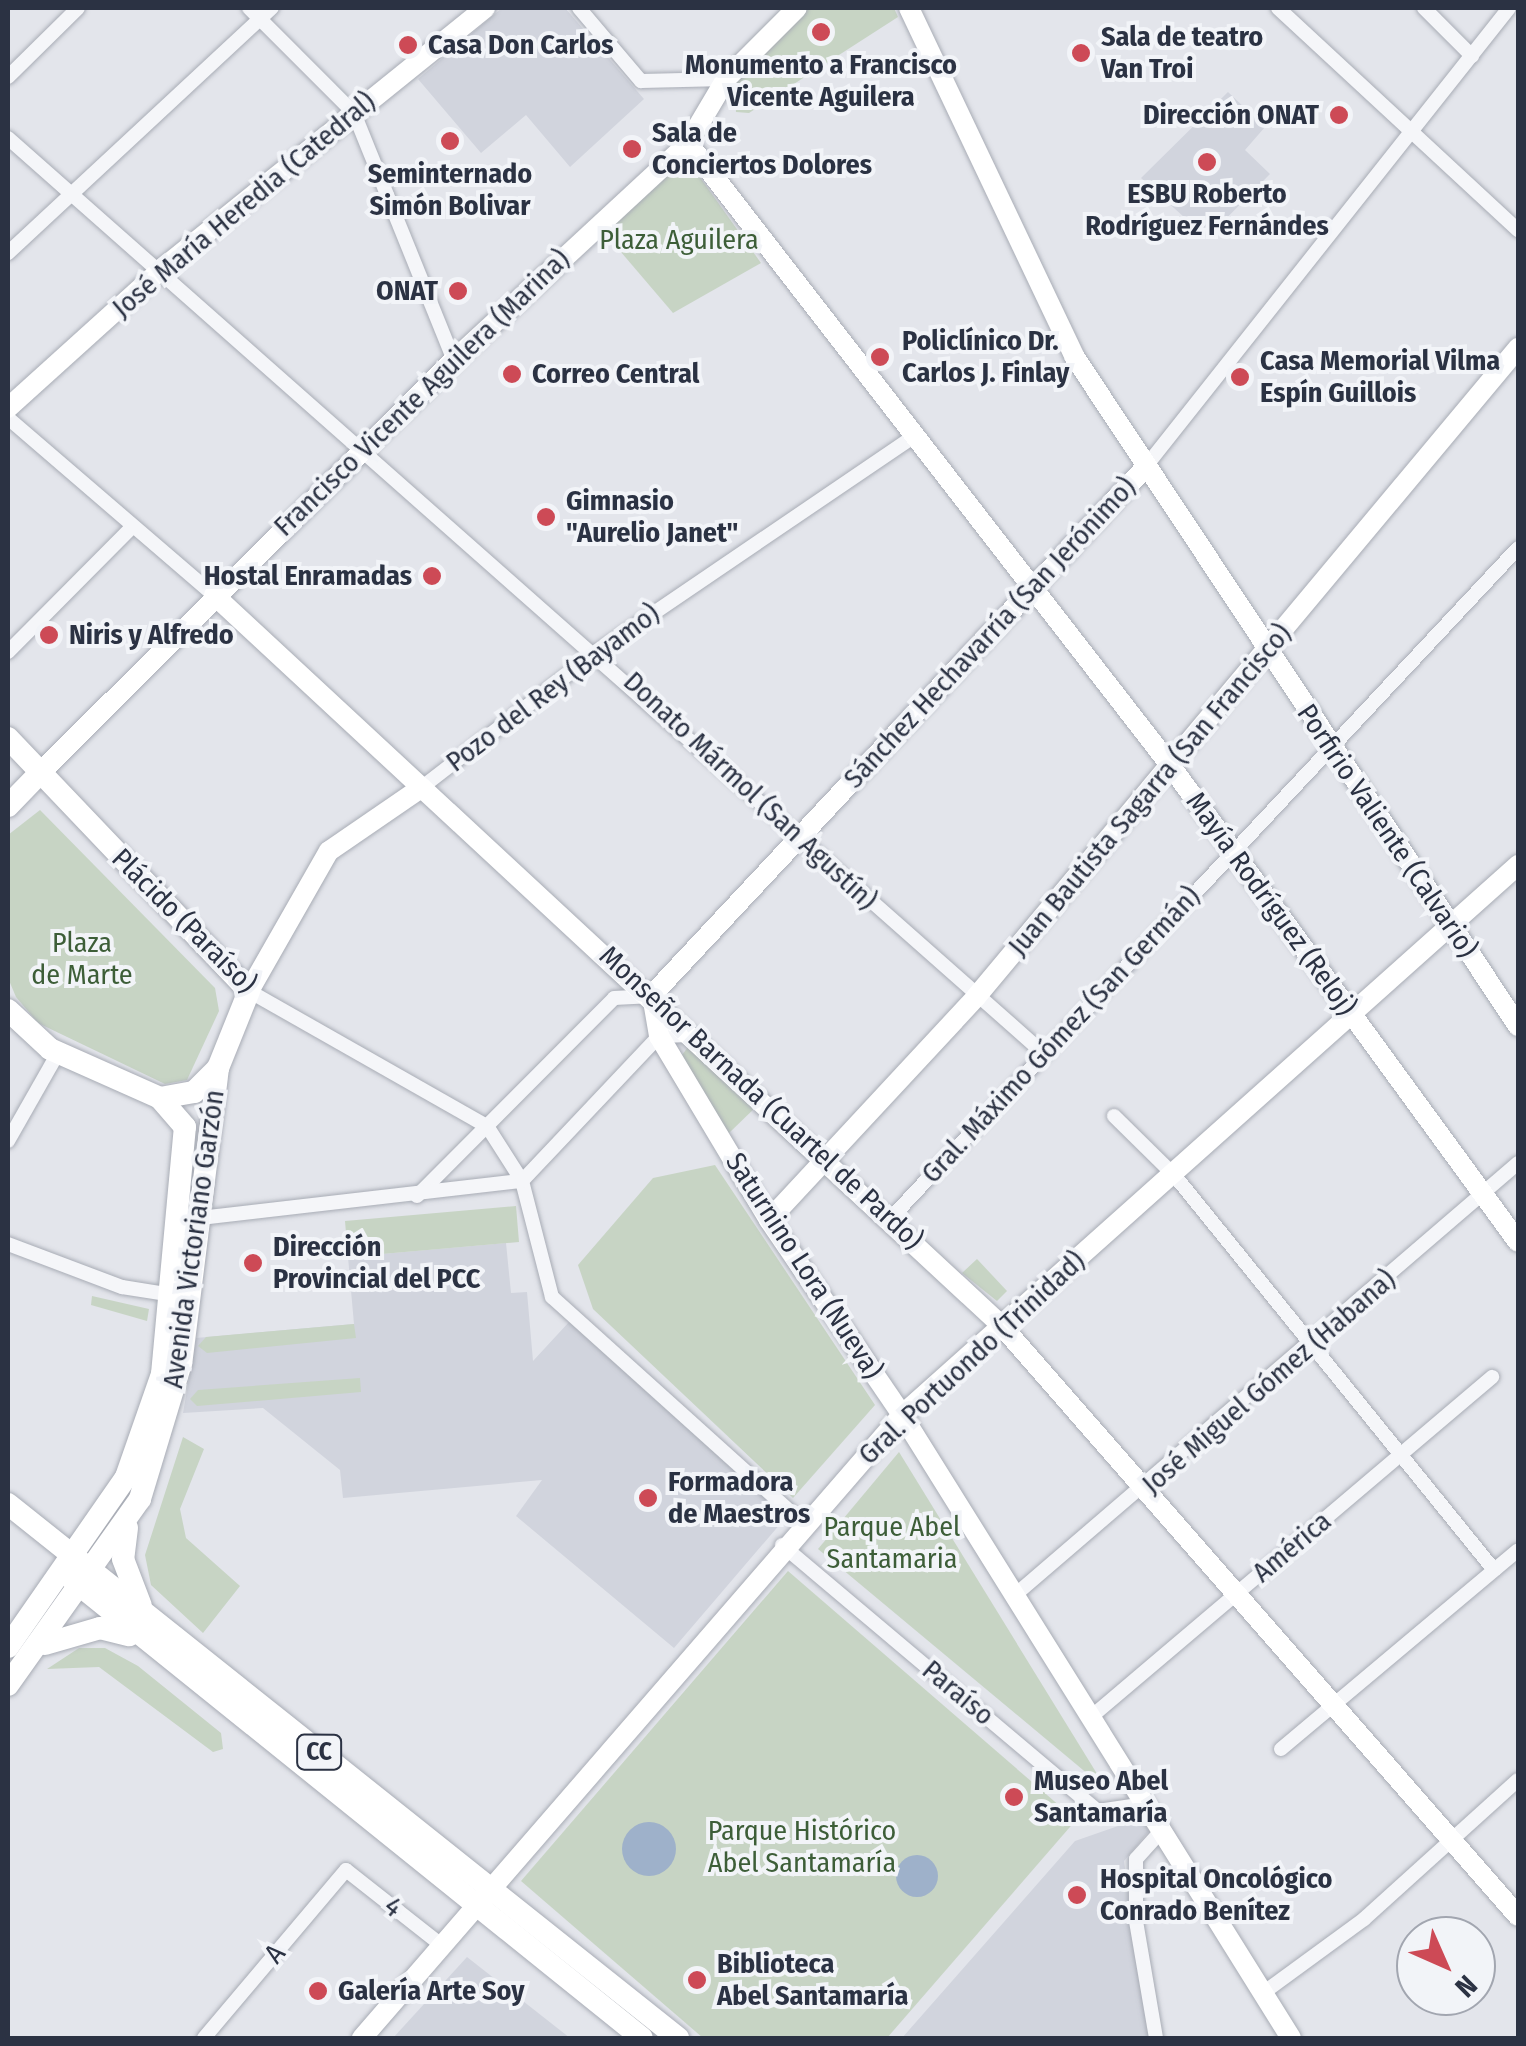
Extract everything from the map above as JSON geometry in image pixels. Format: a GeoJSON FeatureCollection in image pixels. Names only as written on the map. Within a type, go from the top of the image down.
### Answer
{"type":"FeatureCollection","features":[{"type":"Feature","properties":{"kind":"main road","name":"Plácido (Paraíso)"},"geometry":{"type":"LineString","coordinates":[[8,738],[249,992]]}},
{"type":"Feature","properties":{"kind":"main road"},"geometry":{"type":"LineString","coordinates":[[8,806],[39,774]]}},
{"type":"Feature","properties":{"kind":"main road","name":"Avenida Victoriano Garzón"},"geometry":{"type":"LineString","coordinates":[[8,1685],[128,1524],[172,1399],[202,1140],[218,1068],[249,992]]}},
{"type":"Feature","properties":{"kind":"main road"},"geometry":{"type":"LineString","coordinates":[[8,1010],[50,1048]]}},
{"type":"Feature","properties":{"kind":"main road"},"geometry":{"type":"LineString","coordinates":[[8,1033],[160,1098],[194,1092],[218,1068]]}},
{"type":"Feature","properties":{"kind":"main road","name":"Avenida Victoriano Garzón"},"geometry":{"type":"LineString","coordinates":[[160,1098],[185,1128],[192,1219]]}},
{"type":"Feature","properties":{"kind":"main road","name":"Avenida Victoriano Garzón"},"geometry":{"type":"LineString","coordinates":[[9,1642],[126,1477],[162,1374],[182,1295]]}},
{"type":"Feature","properties":{"kind":"main road"},"geometry":{"type":"LineString","coordinates":[[8,1504],[72,1556],[86,1582],[146,1643]]}},
{"type":"Feature","properties":{"kind":"main road","name":"CC"},"geometry":{"type":"LineString","coordinates":[[128,1524],[130,1590],[149,1617],[481,1896],[642,2038]]}},
{"type":"Feature","properties":{"kind":"main road"},"geometry":{"type":"LineString","coordinates":[[86,1582],[149,1617]]}},
{"type":"Feature","properties":{"kind":"main road"},"geometry":{"type":"LineString","coordinates":[[37,1648],[100,1628],[146,1643]]}},
{"type":"Feature","properties":{"kind":"main road","name":"CC"},"geometry":{"type":"LineString","coordinates":[[146,1643],[481,1896],[678,2038]]}},
{"type":"Feature","properties":{"kind":"street"},"geometry":{"type":"LineString","coordinates":[[8,77],[78,8]]}},
{"type":"Feature","properties":{"kind":"street"},"geometry":{"type":"LineString","coordinates":[[8,253],[254,13],[272,8]]}},
{"type":"Feature","properties":{"kind":"street","name":"José María Heredia (Catedral)"},"geometry":{"type":"LineString","coordinates":[[8,408],[163,268],[485,8]]}},
{"type":"Feature","properties":{"kind":"street"},"geometry":{"type":"LineString","coordinates":[[579,8],[640,81],[726,79]]}},
{"type":"Feature","properties":{"kind":"street","name":"Francisco Vicente Aguilera (Marina)"},"geometry":{"type":"LineString","coordinates":[[39,774],[214,595],[454,360],[688,143],[726,79],[797,8]]}},
{"type":"Feature","properties":{"kind":"street","name":"Porfirio Valiente (Calvario)"},"geometry":{"type":"LineString","coordinates":[[909,8],[1065,339],[1143,470],[1518,1026]]}},
{"type":"Feature","properties":{"kind":"street"},"geometry":{"type":"LineString","coordinates":[[1278,8],[1518,230]]}},
{"type":"Feature","properties":{"kind":"street"},"geometry":{"type":"LineString","coordinates":[[1424,8],[1472,56]]}},
{"type":"Feature","properties":{"kind":"street","name":"Sánchez Hechavarría (San Jerónimo)"},"geometry":{"type":"LineString","coordinates":[[652,995],[1143,470],[1508,8]]}},
{"type":"Feature","properties":{"kind":"street"},"geometry":{"type":"LineString","coordinates":[[254,13],[354,113],[454,360]]}},
{"type":"Feature","properties":{"kind":"street","name":"Donato Mármol (San Agustín)"},"geometry":{"type":"LineString","coordinates":[[8,138],[70,194],[163,268],[598,650],[798,836],[1040,1050]]}},
{"type":"Feature","properties":{"kind":"street","name":"Mayía Rodríguez (Reloj)"},"geometry":{"type":"LineString","coordinates":[[688,143],[1234,850],[1518,1242]]}},
{"type":"Feature","properties":{"kind":"street","name":"Juan Bautista Sagarra (San Francisco)"},"geometry":{"type":"LineString","coordinates":[[768,1220],[830,1159],[976,997],[1518,348]]}},
{"type":"Feature","properties":{"kind":"street","name":"Monseñor Barnada (Cuartel de Pardo)"},"geometry":{"type":"LineString","coordinates":[[8,418],[214,595],[420,788],[696,1035],[892,1217],[1001,1325],[1149,1489],[1236,1595],[1338,1704],[1518,1916]]}},
{"type":"Feature","properties":{"kind":"street","name":"Pozo del Rey (Bayamo)"},"geometry":{"type":"LineString","coordinates":[[249,992],[329,851],[420,788],[598,650],[913,437]]}},
{"type":"Feature","properties":{"kind":"street"},"geometry":{"type":"LineString","coordinates":[[8,652],[134,526]]}},
{"type":"Feature","properties":{"kind":"street","name":"Gral. Máximo Gómez (San Germán)"},"geometry":{"type":"LineString","coordinates":[[892,1217],[1040,1050],[1518,551]]}},
{"type":"Feature","properties":{"kind":"street","name":"Gral. Portuondo (Trinidad)"},"geometry":{"type":"LineString","coordinates":[[362,2038],[781,1545],[902,1414],[1175,1176],[1518,864]]}},
{"type":"Feature","properties":{"kind":"street","name":"Plácido (Paraíso)"},"geometry":{"type":"LineString","coordinates":[[249,992],[486,1126],[522,1181]]}},
{"type":"Feature","properties":{"kind":"street"},"geometry":{"type":"LineString","coordinates":[[417,1197],[614,998],[652,995]]}},
{"type":"Feature","properties":{"kind":"street","name":"Saturnino Lora (Nueva)"},"geometry":{"type":"LineString","coordinates":[[652,995],[659,1036],[768,1220],[902,1414],[1291,2038]]}},
{"type":"Feature","properties":{"kind":"street"},"geometry":{"type":"LineString","coordinates":[[192,1219],[417,1197],[522,1181],[659,1036],[696,1035]]}},
{"type":"Feature","properties":{"kind":"street"},"geometry":{"type":"LineString","coordinates":[[8,1141],[50,1048]]}},
{"type":"Feature","properties":{"kind":"street"},"geometry":{"type":"LineString","coordinates":[[1114,1116],[1175,1176],[1494,1570]]}},
{"type":"Feature","properties":{"kind":"street","name":"José Miguel Gómez (Habana)"},"geometry":{"type":"LineString","coordinates":[[1015,1596],[1149,1489],[1518,1163]]}},
{"type":"Feature","properties":{"kind":"street"},"geometry":{"type":"LineString","coordinates":[[522,1181],[552,1297],[803,1523]]}},
{"type":"Feature","properties":{"kind":"street"},"geometry":{"type":"LineString","coordinates":[[8,1244],[122,1287],[182,1295]]}},
{"type":"Feature","properties":{"kind":"street","name":"América"},"geometry":{"type":"LineString","coordinates":[[1091,1717],[1492,1376]]}},
{"type":"Feature","properties":{"kind":"street","name":"Paraíso"},"geometry":{"type":"LineString","coordinates":[[781,1545],[1098,1811],[1145,1804]]}},
{"type":"Feature","properties":{"kind":"street"},"geometry":{"type":"LineString","coordinates":[[1281,1748],[1518,1550]]}},
{"type":"Feature","properties":{"kind":"street"},"geometry":{"type":"LineString","coordinates":[[1263,1993],[1453,1839],[1518,1780]]}},
{"type":"Feature","properties":{"kind":"street"},"geometry":{"type":"LineString","coordinates":[[1156,2038],[1136,1921],[1136,1860],[1162,1830]]}},
{"type":"Feature","properties":{"kind":"street","name":"4"},"geometry":{"type":"LineString","coordinates":[[346,1870],[440,1944]]}},
{"type":"Feature","properties":{"kind":"street","name":"A"},"geometry":{"type":"LineString","coordinates":[[204,2038],[346,1870]]}},
{"type":"Feature","properties":{"kind":"shaded area"},"geometry":{"type":"Polygon","coordinates":[[[502,8],[565,8],[644,99],[570,167],[526,115],[481,153],[418,79],[502,8]]]}},
{"type":"Feature","properties":{"kind":"shaded area","name":"ESBU Roberto Rodríguez Fernándes"},"geometry":{"type":"Polygon","coordinates":[[[1228,92],[1265,127],[1245,150],[1270,174],[1207,238],[1141,178],[1228,92]]]}},
{"type":"Feature","properties":{"kind":"shaded area"},"geometry":{"type":"Polygon","coordinates":[[[506,1243],[511,1293],[527,1292],[533,1361],[569,1322],[787,1516],[674,1648],[516,1516],[542,1480],[343,1498],[340,1470],[263,1408],[183,1413],[196,1338],[354,1324],[348,1257],[506,1243]]]}},
{"type":"Feature","properties":{"kind":"shaded area","name":"Hospital Oncológico Conrado Benítez"},"geometry":{"type":"Polygon","coordinates":[[[1141,1818],[1149,1831],[1124,1861],[1149,2038],[902,2038],[1075,1841],[1141,1818]]]}},
{"type":"Feature","properties":{"kind":"shaded area"},"geometry":{"type":"Polygon","coordinates":[[[467,1957],[570,2038],[393,2038],[467,1957]]]}},
{"type":"Feature","properties":{"kind":"green space"},"geometry":{"type":"Polygon","coordinates":[[[805,8],[894,8],[898,17],[749,113],[736,112],[735,83],[805,8]]]}},
{"type":"Feature","properties":{"kind":"green space","name":"Plaza Aguilera"},"geometry":{"type":"Polygon","coordinates":[[[671,171],[697,173],[761,263],[673,313],[603,231],[671,171]]]}},
{"type":"Feature","properties":{"kind":"green space","name":"Plaza de Marte"},"geometry":{"type":"Polygon","coordinates":[[[40,810],[215,988],[219,1011],[187,1080],[165,1084],[38,1023],[16,997],[8,978],[8,835],[40,810]]]}},
{"type":"Feature","properties":{"kind":"green space"},"geometry":{"type":"Polygon","coordinates":[[[691,1043],[761,1102],[728,1134],[682,1055],[691,1043]]]}},
{"type":"Feature","properties":{"kind":"green space"},"geometry":{"type":"Polygon","coordinates":[[[715,1165],[875,1405],[793,1498],[593,1309],[578,1265],[653,1178],[715,1165]]]}},
{"type":"Feature","properties":{"kind":"green space"},"geometry":{"type":"Polygon","coordinates":[[[516,1206],[519,1242],[348,1257],[345,1221],[516,1206]]]}},
{"type":"Feature","properties":{"kind":"green space"},"geometry":{"type":"Polygon","coordinates":[[[977,1259],[1007,1291],[997,1301],[962,1273],[977,1259]]]}},
{"type":"Feature","properties":{"kind":"green space"},"geometry":{"type":"Polygon","coordinates":[[[92,1296],[149,1309],[147,1321],[91,1305],[92,1296]]]}},
{"type":"Feature","properties":{"kind":"green space"},"geometry":{"type":"Polygon","coordinates":[[[354,1324],[356,1338],[207,1353],[198,1346],[206,1337],[354,1324]]]}},
{"type":"Feature","properties":{"kind":"green space"},"geometry":{"type":"Polygon","coordinates":[[[360,1378],[361,1392],[197,1406],[190,1399],[198,1390],[360,1378]]]}},
{"type":"Feature","properties":{"kind":"green space"},"geometry":{"type":"Polygon","coordinates":[[[183,1437],[204,1449],[180,1509],[186,1538],[240,1586],[203,1633],[151,1585],[145,1555],[183,1437]]]}},
{"type":"Feature","properties":{"kind":"green space","name":"Parque Abel Santamaria"},"geometry":{"type":"Polygon","coordinates":[[[899,1452],[1107,1790],[818,1549],[899,1452]]]}},
{"type":"Feature","properties":{"kind":"green space","name":"Parque Histórico Abel Santamaría"},"geometry":{"type":"Polygon","coordinates":[[[788,1571],[1076,1820],[887,2038],[703,2038],[521,1881],[788,1571]]]}},
{"type":"Feature","properties":{"kind":"green space"},"geometry":{"type":"Polygon","coordinates":[[[79,1648],[105,1648],[138,1666],[221,1733],[223,1749],[213,1752],[99,1667],[47,1669],[79,1648]]]}},
{"type":"Feature","properties":{"kind":"water"},"geometry":{"type":"Polygon","coordinates":[[[649,1822],[668,1830],[676,1849],[668,1868],[649,1876],[630,1868],[622,1849],[630,1830],[649,1822]]]}},
{"type":"Feature","properties":{"kind":"water"},"geometry":{"type":"Polygon","coordinates":[[[917,1855],[932,1861],[938,1876],[932,1891],[917,1897],[902,1891],[896,1876],[902,1861],[917,1855]]]}},
{"type":"Feature","properties":{"kind":"place","name":"Monumento a Francisco Vicente Aguilera"},"geometry":{"type":"Point","coordinates":[821,32]}},
{"type":"Feature","properties":{"kind":"place","name":"Casa Don Carlos"},"geometry":{"type":"Point","coordinates":[408,45]}},
{"type":"Feature","properties":{"kind":"place","name":"Sala de teatro Van Troi"},"geometry":{"type":"Point","coordinates":[1081,53]}},
{"type":"Feature","properties":{"kind":"place","name":"Dirección ONAT"},"geometry":{"type":"Point","coordinates":[1339,115]}},
{"type":"Feature","properties":{"kind":"place","name":"Seminternado Simón Bolivar"},"geometry":{"type":"Point","coordinates":[450,141]}},
{"type":"Feature","properties":{"kind":"place","name":"Sala de Conciertos Dolores"},"geometry":{"type":"Point","coordinates":[632,149]}},
{"type":"Feature","properties":{"kind":"place","name":"ESBU Roberto Rodríguez Fernándes"},"geometry":{"type":"Point","coordinates":[1207,162]}},
{"type":"Feature","properties":{"kind":"place","name":"ONAT"},"geometry":{"type":"Point","coordinates":[458,291]}},
{"type":"Feature","properties":{"kind":"place","name":"Policlínico Dr. Carlos J. Finlay"},"geometry":{"type":"Point","coordinates":[880,357]}},
{"type":"Feature","properties":{"kind":"place","name":"Correo Central"},"geometry":{"type":"Point","coordinates":[512,374]}},
{"type":"Feature","properties":{"kind":"place","name":"Casa Memorial Vilma Espín Guillois"},"geometry":{"type":"Point","coordinates":[1240,377]}},
{"type":"Feature","properties":{"kind":"place","name":"Gimnasio \"Aurelio Janet\""},"geometry":{"type":"Point","coordinates":[546,517]}},
{"type":"Feature","properties":{"kind":"place","name":"Hostal Enramadas"},"geometry":{"type":"Point","coordinates":[432,576]}},
{"type":"Feature","properties":{"kind":"place","name":"Niris y Alfredo"},"geometry":{"type":"Point","coordinates":[49,635]}},
{"type":"Feature","properties":{"kind":"place","name":"Dirección Provincial del PCC"},"geometry":{"type":"Point","coordinates":[253,1263]}},
{"type":"Feature","properties":{"kind":"place","name":"Formadora de Maestros"},"geometry":{"type":"Point","coordinates":[648,1498]}},
{"type":"Feature","properties":{"kind":"place","name":"Museo Abel Santamaría"},"geometry":{"type":"Point","coordinates":[1014,1797]}},
{"type":"Feature","properties":{"kind":"place","name":"Hospital Oncológico Conrado Benítez"},"geometry":{"type":"Point","coordinates":[1077,1895]}},
{"type":"Feature","properties":{"kind":"place","name":"Biblioteca Abel Santamaría"},"geometry":{"type":"Point","coordinates":[697,1980]}},
{"type":"Feature","properties":{"kind":"place","name":"Galería Arte Soy"},"geometry":{"type":"Point","coordinates":[318,1991]}}]}
